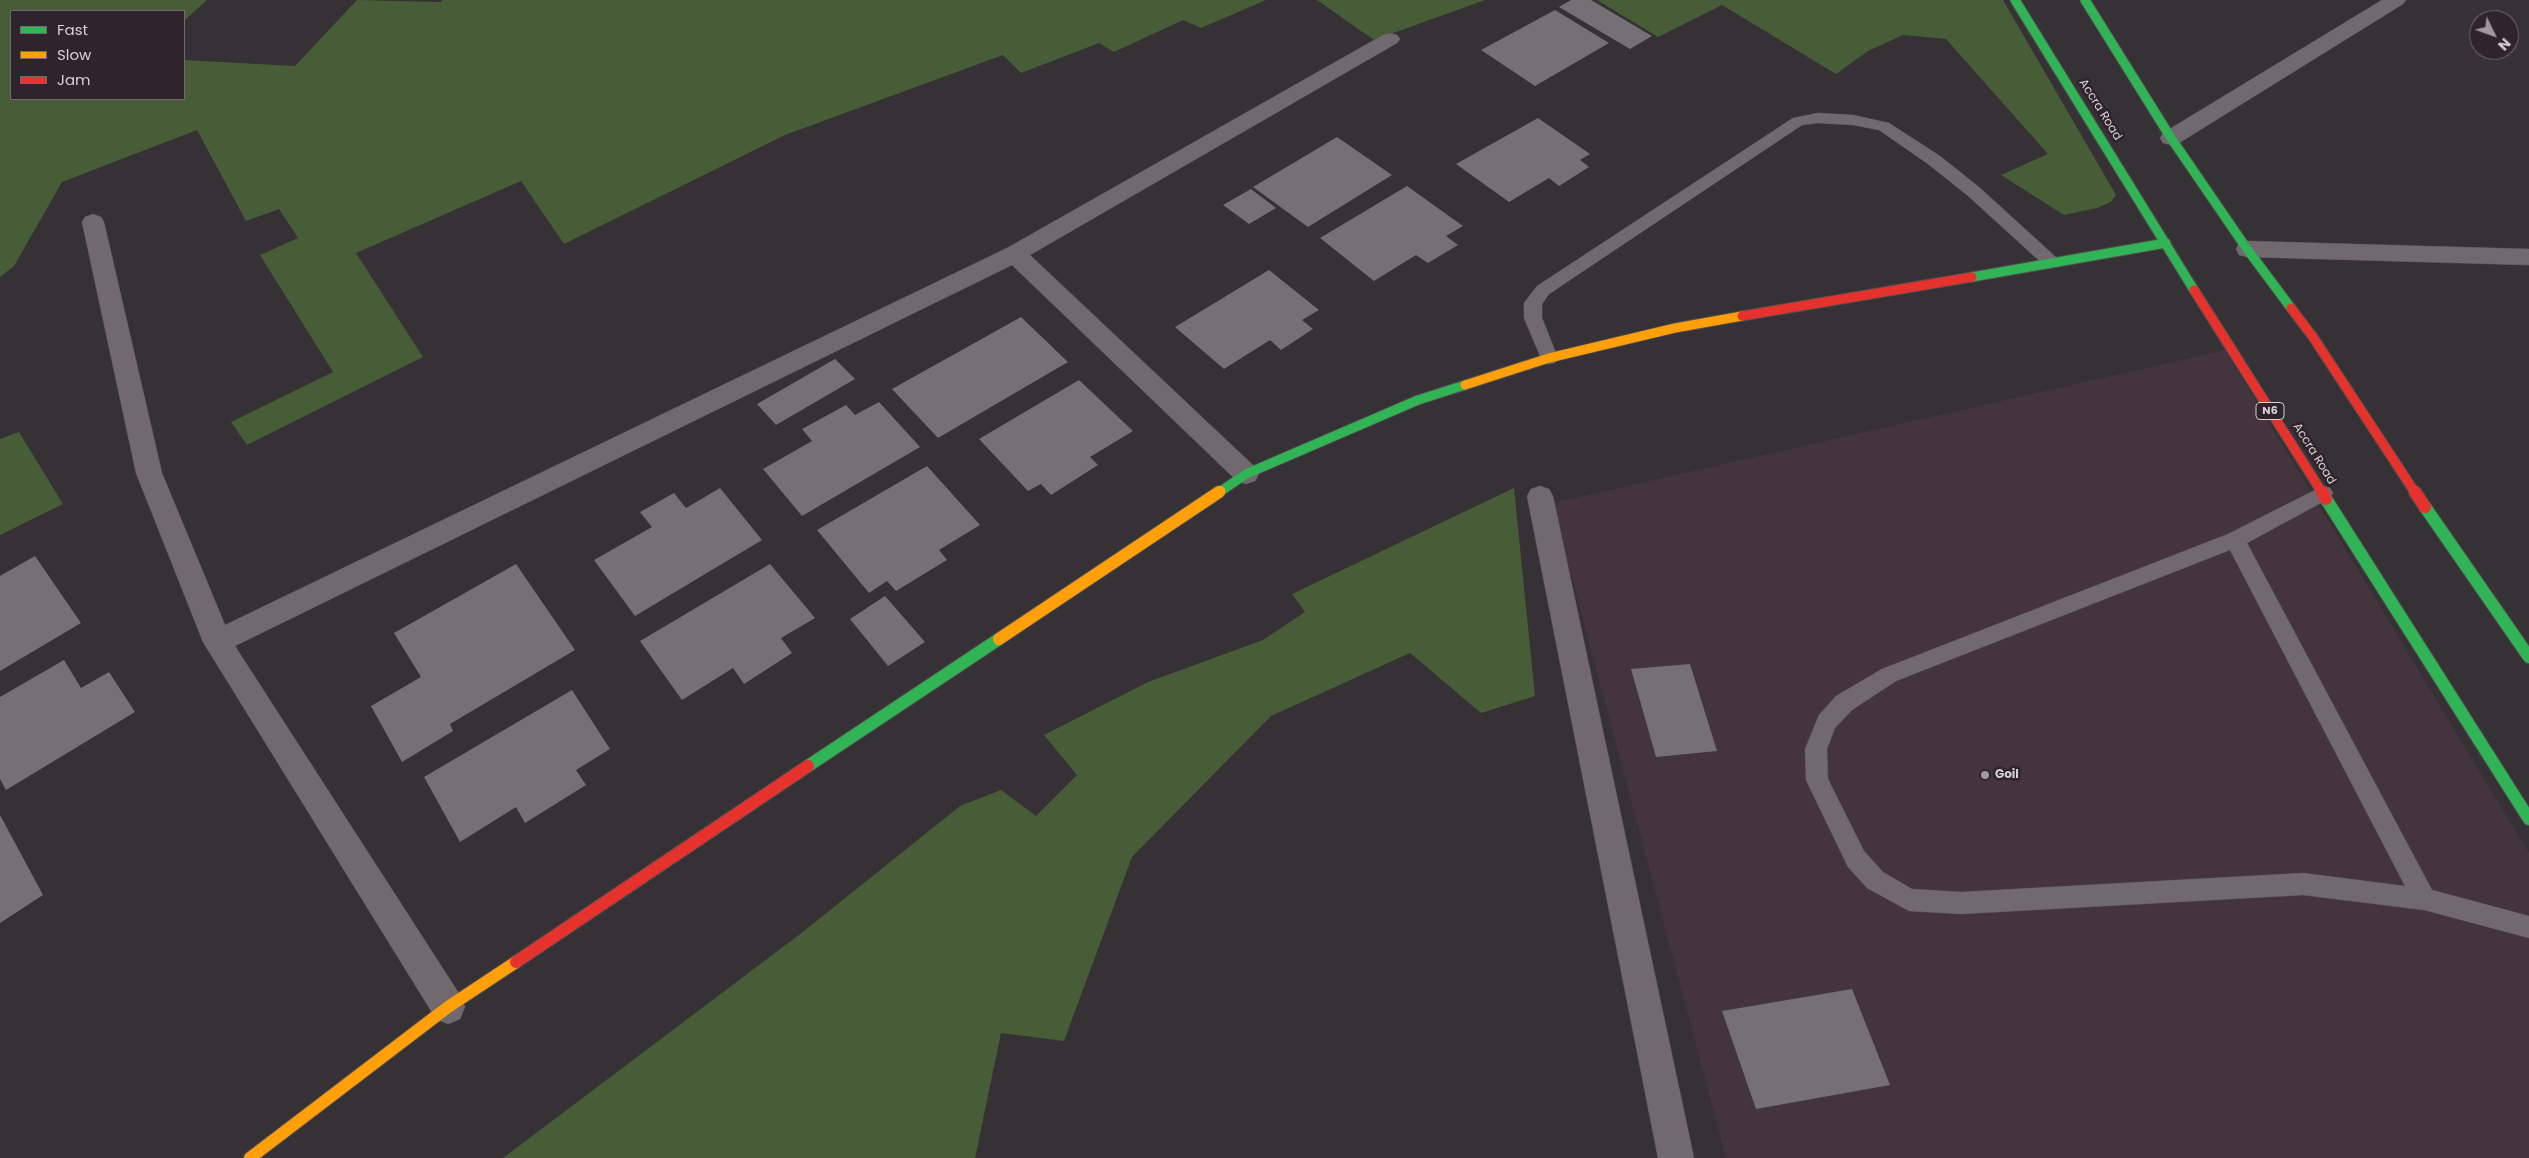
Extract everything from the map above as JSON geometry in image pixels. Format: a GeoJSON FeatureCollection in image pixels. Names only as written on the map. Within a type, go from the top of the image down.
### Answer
{"type":"FeatureCollection","features":[{"type":"Feature","properties":{"kind":"main road","name":"Accra Road"},"geometry":{"type":"LineString","coordinates":[[2016,0],[2166,243],[2529,819]]}},
{"type":"Feature","properties":{"kind":"main road"},"geometry":{"type":"LineString","coordinates":[[2085,0],[2171,138],[2247,249],[2313,337],[2392,458],[2529,657]]}},
{"type":"Feature","properties":{"kind":"main road"},"geometry":{"type":"LineString","coordinates":[[250,1158],[448,1008],[1246,474],[1418,400],[1549,358],[1675,328],[2166,243]]}},
{"type":"Feature","properties":{"kind":"street"},"geometry":{"type":"LineString","coordinates":[[2171,138],[2396,0]]}},
{"type":"Feature","properties":{"kind":"street"},"geometry":{"type":"LineString","coordinates":[[217,642],[1014,254],[1390,39]]}},
{"type":"Feature","properties":{"kind":"street"},"geometry":{"type":"LineString","coordinates":[[93,222],[149,473],[217,642],[448,1008]]}},
{"type":"Feature","properties":{"kind":"street"},"geometry":{"type":"LineString","coordinates":[[2247,249],[2442,253],[2529,257]]}},
{"type":"Feature","properties":{"kind":"street"},"geometry":{"type":"LineString","coordinates":[[1014,254],[1246,474]]}},
{"type":"Feature","properties":{"kind":"street"},"geometry":{"type":"LineString","coordinates":[[1540,496],[1676,1158]]}},
{"type":"Feature","properties":{"kind":"lane"},"geometry":{"type":"LineString","coordinates":[[1549,358],[1533,318],[1533,303],[1543,290],[1798,121],[1818,118],[1853,120],[1884,126],[1934,160],[1973,192],[2052,263]]}},
{"type":"Feature","properties":{"kind":"lane"},"geometry":{"type":"LineString","coordinates":[[2323,493],[2265,526],[2235,540],[1889,675],[1844,703],[1827,722],[1816,748],[1816,780],[1856,859],[1875,880],[1909,900],[1961,903],[2303,884],[2424,899],[2529,927]]}},
{"type":"Feature","properties":{"kind":"lane"},"geometry":{"type":"LineString","coordinates":[[2235,540],[2424,899]]}},
{"type":"Feature","properties":{"kind":"shaded area"},"geometry":{"type":"Polygon","coordinates":[[[2225,350],[2529,853],[2529,1158],[1726,1158],[1552,503],[2225,350]]]}},
{"type":"Feature","properties":{"kind":"green space"},"geometry":{"type":"Polygon","coordinates":[[[0,0],[207,0],[185,20],[185,10],[10,10],[10,100],[185,100],[185,60],[295,66],[357,0],[441,2],[442,0],[1266,0],[1201,28],[1183,20],[1114,52],[1099,43],[1021,73],[1003,55],[785,135],[564,244],[521,181],[356,253],[423,357],[247,445],[231,422],[333,372],[260,255],[298,238],[279,209],[246,221],[197,130],[62,182],[14,266],[0,277],[0,0]]]}},
{"type":"Feature","properties":{"kind":"green space"},"geometry":{"type":"Polygon","coordinates":[[[1317,0],[1485,0],[1374,40],[1317,0]]]}},
{"type":"Feature","properties":{"kind":"green space"},"geometry":{"type":"Polygon","coordinates":[[[1597,0],[2003,0],[2116,195],[2111,202],[2097,208],[2064,215],[2001,175],[2048,154],[1946,39],[1903,35],[1868,51],[1836,74],[1722,5],[1658,37],[1597,0]]]}},
{"type":"Feature","properties":{"kind":"green space"},"geometry":{"type":"Polygon","coordinates":[[[19,432],[63,504],[0,535],[0,439],[19,432]]]}},
{"type":"Feature","properties":{"kind":"green space"},"geometry":{"type":"Polygon","coordinates":[[[1514,488],[1535,696],[1481,713],[1410,653],[1271,716],[1132,857],[1064,1041],[1001,1033],[975,1158],[503,1158],[804,931],[960,806],[1001,790],[1036,816],[1077,775],[1044,735],[1148,682],[1263,640],[1305,612],[1292,594],[1514,488]]]}},
{"type":"Feature","properties":{"kind":"building"},"geometry":{"type":"Polygon","coordinates":[[[1571,0],[1591,0],[1652,36],[1630,49],[1559,7],[1571,0]]]}},
{"type":"Feature","properties":{"kind":"building"},"geometry":{"type":"Polygon","coordinates":[[[1555,10],[1609,43],[1535,86],[1481,50],[1555,10]]]}},
{"type":"Feature","properties":{"kind":"building"},"geometry":{"type":"Polygon","coordinates":[[[1538,118],[1590,154],[1580,160],[1589,167],[1559,186],[1549,178],[1509,202],[1456,164],[1538,118]]]}},
{"type":"Feature","properties":{"kind":"building"},"geometry":{"type":"Polygon","coordinates":[[[1337,137],[1392,175],[1308,227],[1253,187],[1337,137]]]}},
{"type":"Feature","properties":{"kind":"building"},"geometry":{"type":"Polygon","coordinates":[[[1407,186],[1463,226],[1446,236],[1458,245],[1428,263],[1416,255],[1374,281],[1320,238],[1407,186]]]}},
{"type":"Feature","properties":{"kind":"building"},"geometry":{"type":"Polygon","coordinates":[[[1251,189],[1276,208],[1249,224],[1223,205],[1251,189]]]}},
{"type":"Feature","properties":{"kind":"building"},"geometry":{"type":"Polygon","coordinates":[[[1269,270],[1319,310],[1302,320],[1313,329],[1281,350],[1270,340],[1224,369],[1175,327],[1269,270]]]}},
{"type":"Feature","properties":{"kind":"building"},"geometry":{"type":"Polygon","coordinates":[[[1021,317],[1068,362],[938,438],[892,389],[1021,317]]]}},
{"type":"Feature","properties":{"kind":"building"},"geometry":{"type":"Polygon","coordinates":[[[835,359],[855,379],[776,425],[757,404],[835,359]]]}},
{"type":"Feature","properties":{"kind":"building"},"geometry":{"type":"Polygon","coordinates":[[[1079,380],[1133,431],[1090,457],[1098,465],[1051,495],[1041,484],[1028,491],[979,439],[1079,380]]]}},
{"type":"Feature","properties":{"kind":"building"},"geometry":{"type":"Polygon","coordinates":[[[879,402],[920,447],[802,516],[763,469],[812,441],[802,429],[846,405],[855,415],[879,402]]]}},
{"type":"Feature","properties":{"kind":"building"},"geometry":{"type":"Polygon","coordinates":[[[927,466],[980,525],[939,550],[947,560],[896,591],[887,581],[869,593],[817,530],[927,466]]]}},
{"type":"Feature","properties":{"kind":"building"},"geometry":{"type":"Polygon","coordinates":[[[720,488],[762,540],[635,616],[594,560],[652,527],[640,512],[674,493],[686,508],[720,488]]]}},
{"type":"Feature","properties":{"kind":"building"},"geometry":{"type":"Polygon","coordinates":[[[35,556],[81,623],[0,671],[0,576],[35,556]]]}},
{"type":"Feature","properties":{"kind":"building"},"geometry":{"type":"Polygon","coordinates":[[[516,564],[575,650],[450,724],[453,731],[402,762],[371,706],[421,677],[394,633],[516,564]]]}},
{"type":"Feature","properties":{"kind":"building"},"geometry":{"type":"Polygon","coordinates":[[[770,564],[815,618],[781,638],[792,653],[744,684],[733,668],[682,700],[640,641],[770,564]]]}},
{"type":"Feature","properties":{"kind":"building"},"geometry":{"type":"Polygon","coordinates":[[[885,596],[925,642],[888,666],[850,619],[885,596]]]}},
{"type":"Feature","properties":{"kind":"building"},"geometry":{"type":"Polygon","coordinates":[[[64,660],[81,688],[109,672],[135,712],[6,790],[0,779],[0,697],[64,660]]]}},
{"type":"Feature","properties":{"kind":"building"},"geometry":{"type":"Polygon","coordinates":[[[1690,664],[1717,751],[1656,757],[1631,669],[1690,664]]]}},
{"type":"Feature","properties":{"kind":"building"},"geometry":{"type":"Polygon","coordinates":[[[572,690],[610,749],[576,770],[586,785],[525,823],[516,807],[460,842],[424,777],[572,690]]]}},
{"type":"Feature","properties":{"kind":"building"},"geometry":{"type":"Polygon","coordinates":[[[0,815],[43,895],[0,923],[0,815]]]}},
{"type":"Feature","properties":{"kind":"building"},"geometry":{"type":"Polygon","coordinates":[[[1852,989],[1890,1085],[1756,1109],[1722,1011],[1852,989]]]}},
{"type":"Feature","properties":{"kind":"traffic: fast"},"geometry":{"type":"LineString","coordinates":[[2015,0],[2194,290]]}},
{"type":"Feature","properties":{"kind":"traffic: fast"},"geometry":{"type":"LineString","coordinates":[[2085,0],[2171,138],[2247,249],[2291,308]]}},
{"type":"Feature","properties":{"kind":"traffic: fast"},"geometry":{"type":"LineString","coordinates":[[1972,277],[2166,243]]}},
{"type":"Feature","properties":{"kind":"traffic: fast"},"geometry":{"type":"LineString","coordinates":[[1221,491],[1246,474],[1418,400],[1465,385]]}},
{"type":"Feature","properties":{"kind":"traffic: fast"},"geometry":{"type":"LineString","coordinates":[[2326,499],[2529,819]]}},
{"type":"Feature","properties":{"kind":"traffic: fast"},"geometry":{"type":"LineString","coordinates":[[2425,507],[2529,657]]}},
{"type":"Feature","properties":{"kind":"traffic: fast"},"geometry":{"type":"LineString","coordinates":[[808,766],[999,639]]}},
{"type":"Feature","properties":{"kind":"traffic: slow"},"geometry":{"type":"LineString","coordinates":[[1465,385],[1549,358],[1675,328],[1742,316]]}},
{"type":"Feature","properties":{"kind":"traffic: slow"},"geometry":{"type":"LineString","coordinates":[[999,639],[1221,491]]}},
{"type":"Feature","properties":{"kind":"traffic: slow"},"geometry":{"type":"LineString","coordinates":[[250,1158],[448,1007],[516,962]]}},
{"type":"Feature","properties":{"kind":"traffic: jam"},"geometry":{"type":"LineString","coordinates":[[1742,316],[1972,277]]}},
{"type":"Feature","properties":{"kind":"traffic: jam"},"geometry":{"type":"LineString","coordinates":[[2194,290],[2326,499]]}},
{"type":"Feature","properties":{"kind":"traffic: jam"},"geometry":{"type":"LineString","coordinates":[[2291,308],[2313,337],[2425,507]]}},
{"type":"Feature","properties":{"kind":"traffic: jam"},"geometry":{"type":"LineString","coordinates":[[516,962],[808,766]]}},
{"type":"Feature","properties":{"kind":"place","name":"Goil"},"geometry":{"type":"Point","coordinates":[1985,775]}}]}
